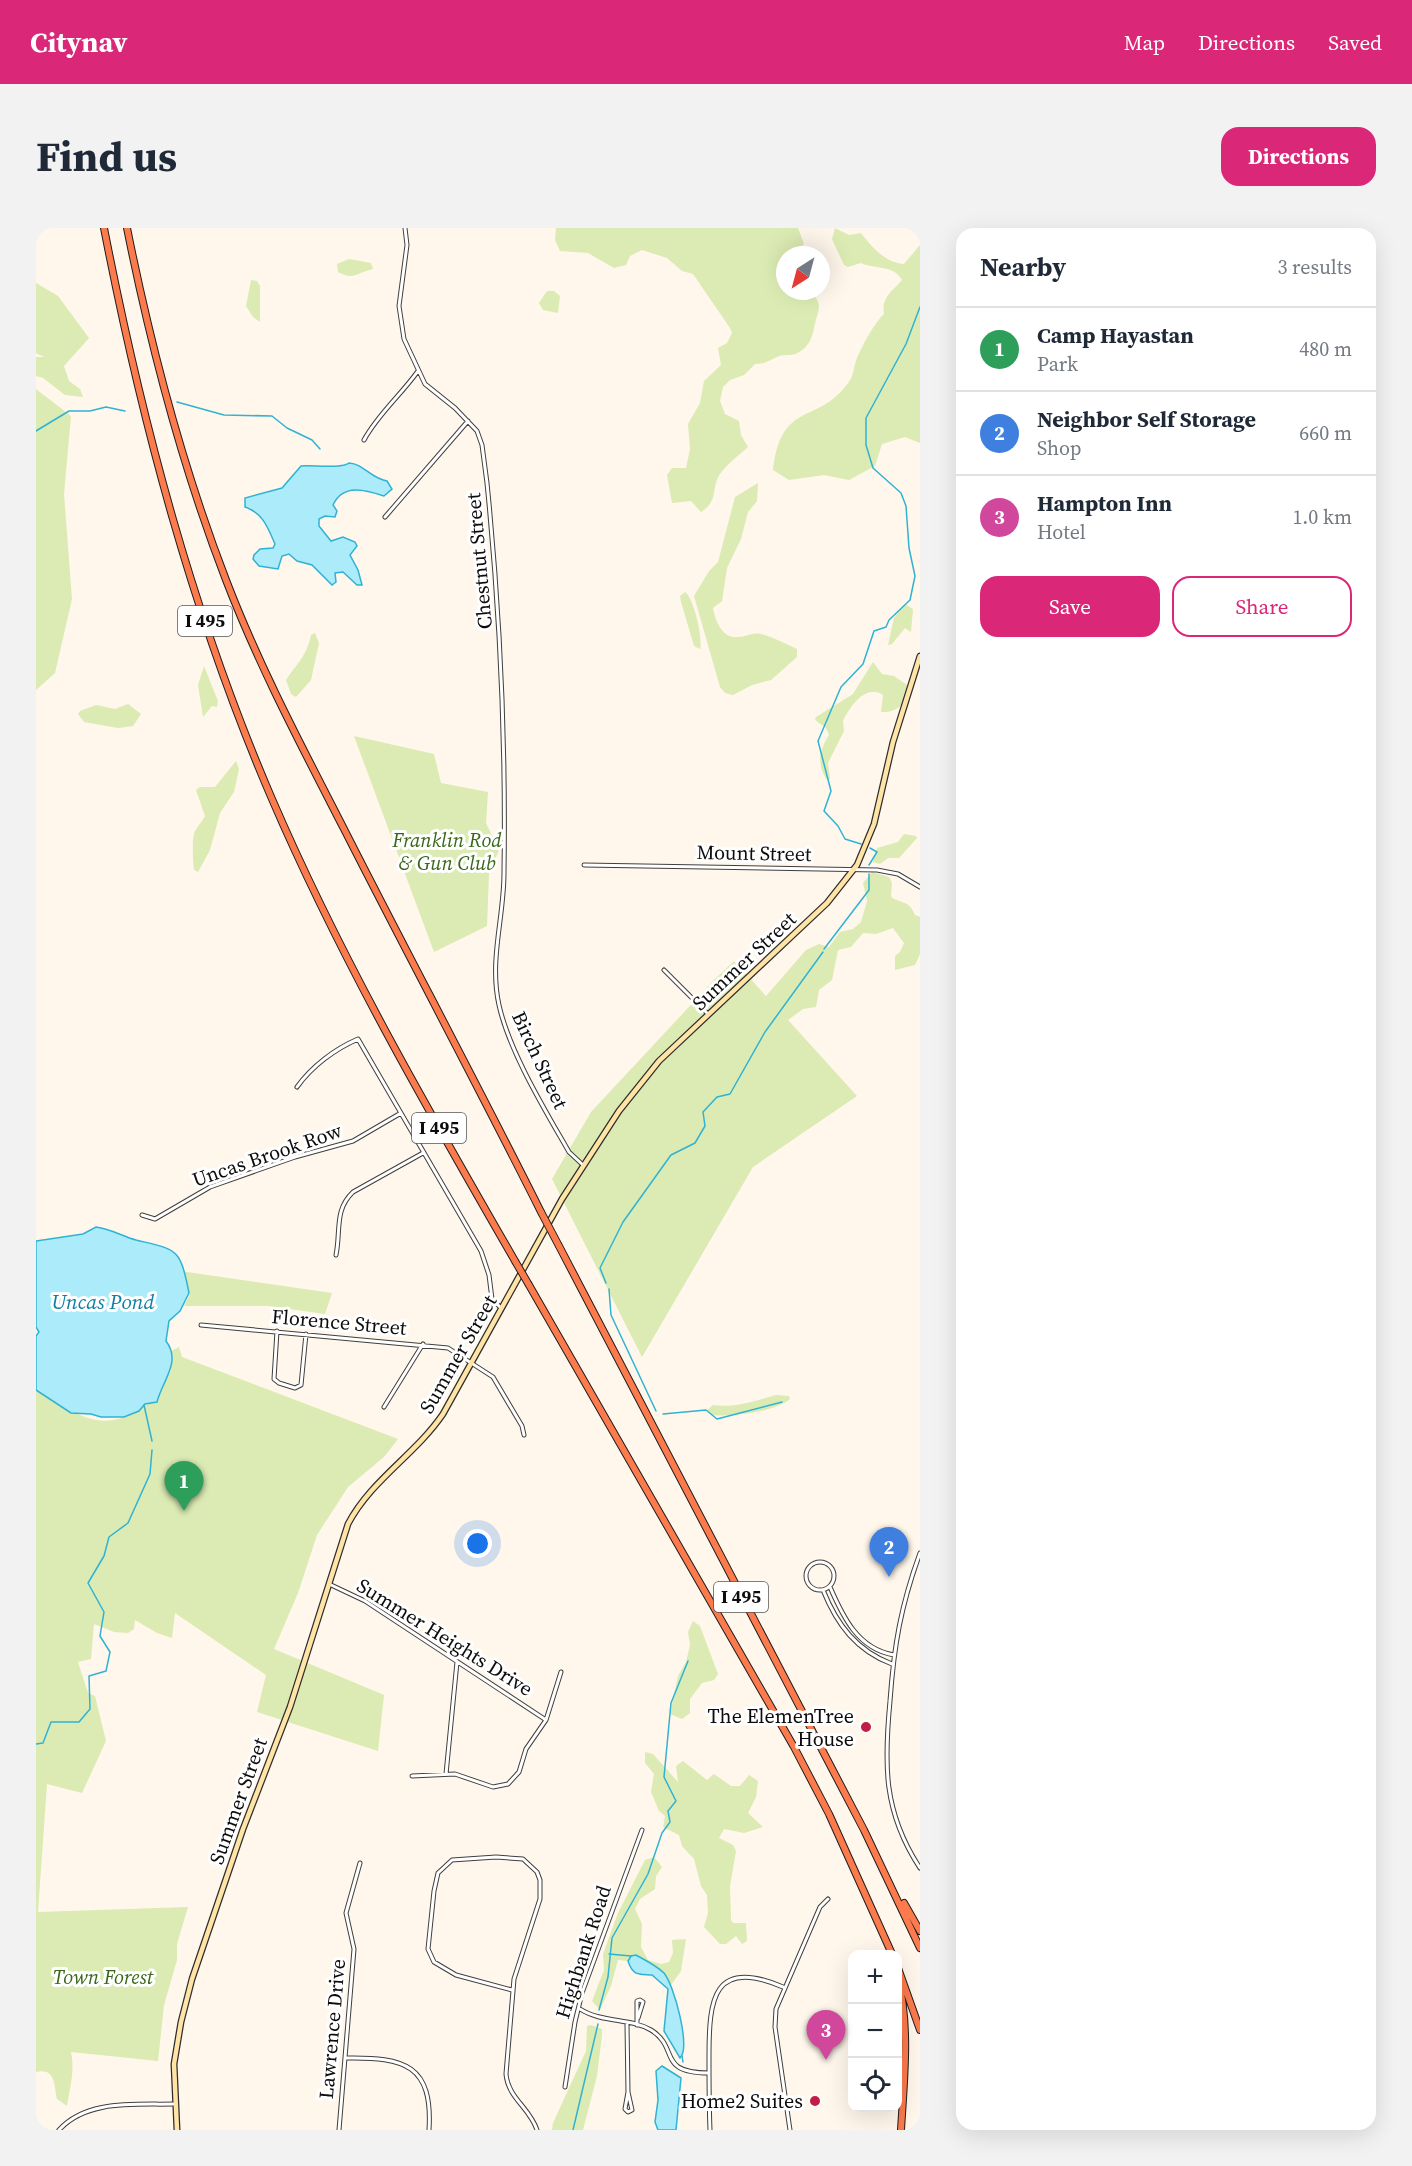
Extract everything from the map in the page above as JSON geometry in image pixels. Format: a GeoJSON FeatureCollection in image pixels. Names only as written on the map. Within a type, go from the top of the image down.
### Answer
{"type":"FeatureCollection","features":[{"type":"Feature","properties":{"kind":"highway","name":"I 495"},"geometry":{"type":"LineString","coordinates":[[104,228],[129,351],[172,519],[213,644],[249,743],[318,902],[364,994],[794,1747],[882,1928],[890,1950]]}},
{"type":"Feature","properties":{"kind":"highway","name":"I 495"},"geometry":{"type":"LineString","coordinates":[[127,228],[145,319],[169,411],[194,491],[237,607],[304,754],[884,1871],[920,1948]]}},
{"type":"Feature","properties":{"kind":"highway"},"geometry":{"type":"LineString","coordinates":[[884,1871],[920,1931]]}},
{"type":"Feature","properties":{"kind":"highway"},"geometry":{"type":"LineString","coordinates":[[902,1982],[920,2031]]}},
{"type":"Feature","properties":{"kind":"highway"},"geometry":{"type":"LineString","coordinates":[[901,2130],[906,2038],[902,2001]]}},
{"type":"Feature","properties":{"kind":"main road","name":"Summer Street"},"geometry":{"type":"LineString","coordinates":[[177,2130],[174,2104],[177,2042],[192,1979],[243,1829],[297,1688],[341,1541],[355,1510],[370,1490],[409,1455],[447,1408],[583,1165],[607,1127],[649,1073],[708,1014],[818,913],[853,870],[869,839],[891,751],[920,656]]}},
{"type":"Feature","properties":{"kind":"street","name":"Chestnut Street"},"geometry":{"type":"LineString","coordinates":[[405,228],[407,245],[399,319],[407,349],[429,387],[468,422],[480,437],[484,457],[500,645],[504,875],[498,922]]}},
{"type":"Feature","properties":{"kind":"street"},"geometry":{"type":"LineString","coordinates":[[364,440],[376,420],[396,401],[418,371]]}},
{"type":"Feature","properties":{"kind":"street"},"geometry":{"type":"LineString","coordinates":[[386,517],[468,422]]}},
{"type":"Feature","properties":{"kind":"street","name":"Mount Street"},"geometry":{"type":"LineString","coordinates":[[584,865],[892,872],[920,886]]}},
{"type":"Feature","properties":{"kind":"street","name":"Birch Street"},"geometry":{"type":"LineString","coordinates":[[498,922],[495,977],[504,1023],[566,1147],[583,1165]]}},
{"type":"Feature","properties":{"kind":"street"},"geometry":{"type":"LineString","coordinates":[[664,970],[708,1014]]}},
{"type":"Feature","properties":{"kind":"street"},"geometry":{"type":"LineString","coordinates":[[297,1087],[309,1072],[358,1039],[481,1251],[489,1275],[492,1299],[501,1308]]}},
{"type":"Feature","properties":{"kind":"street","name":"Uncas Brook Row"},"geometry":{"type":"LineString","coordinates":[[142,1215],[155,1219],[210,1187],[295,1157],[353,1141],[401,1113]]}},
{"type":"Feature","properties":{"kind":"street"},"geometry":{"type":"LineString","coordinates":[[336,1255],[339,1215],[347,1198],[353,1192],[423,1153]]}},
{"type":"Feature","properties":{"kind":"street","name":"Florence Street"},"geometry":{"type":"LineString","coordinates":[[201,1325],[448,1348],[472,1361],[498,1384],[524,1435]]}},
{"type":"Feature","properties":{"kind":"street"},"geometry":{"type":"LineString","coordinates":[[277,1332],[274,1379],[279,1383],[299,1387],[306,1334]]}},
{"type":"Feature","properties":{"kind":"street"},"geometry":{"type":"LineString","coordinates":[[384,1407],[423,1344]]}},
{"type":"Feature","properties":{"kind":"street"},"geometry":{"type":"LineString","coordinates":[[920,1553],[903,1601],[892,1664],[885,1754],[889,1792],[902,1837],[920,1868]]}},
{"type":"Feature","properties":{"kind":"street"},"geometry":{"type":"LineString","coordinates":[[823,1563],[832,1569],[834,1578],[830,1587],[823,1590],[815,1589],[807,1581],[808,1570],[814,1564],[823,1563]]}},
{"type":"Feature","properties":{"kind":"street","name":"Summer Heights Drive"},"geometry":{"type":"LineString","coordinates":[[327,1584],[364,1601],[546,1720]]}},
{"type":"Feature","properties":{"kind":"street"},"geometry":{"type":"LineString","coordinates":[[830,1587],[856,1634],[879,1652],[894,1655]]}},
{"type":"Feature","properties":{"kind":"street"},"geometry":{"type":"LineString","coordinates":[[823,1590],[849,1637],[863,1650],[892,1664]]}},
{"type":"Feature","properties":{"kind":"street"},"geometry":{"type":"LineString","coordinates":[[446,1774],[457,1662]]}},
{"type":"Feature","properties":{"kind":"street"},"geometry":{"type":"LineString","coordinates":[[412,1776],[446,1774],[464,1776],[493,1787],[508,1784],[519,1772],[526,1749],[546,1720],[561,1672]]}},
{"type":"Feature","properties":{"kind":"street","name":"Highbank Road"},"geometry":{"type":"LineString","coordinates":[[565,2087],[579,2008],[597,1951],[642,1830]]}},
{"type":"Feature","properties":{"kind":"street"},"geometry":{"type":"LineString","coordinates":[[512,1990],[456,1975],[434,1962],[428,1949],[434,1891],[438,1872],[452,1860],[496,1857],[523,1860],[537,1872],[540,1880],[540,1899],[520,1954],[512,1990],[508,2086],[513,2097],[529,2114],[537,2130]]}},
{"type":"Feature","properties":{"kind":"street","name":"Lawrence Drive"},"geometry":{"type":"LineString","coordinates":[[339,2130],[354,1949],[346,1913],[360,1863]]}},
{"type":"Feature","properties":{"kind":"street"},"geometry":{"type":"LineString","coordinates":[[790,2130],[775,2027],[776,2009],[783,1987],[820,1906],[828,1899]]}},
{"type":"Feature","properties":{"kind":"street"},"geometry":{"type":"LineString","coordinates":[[710,2130],[709,2016],[716,1994],[726,1984],[745,1976],[758,1977],[783,1987]]}},
{"type":"Feature","properties":{"kind":"street"},"geometry":{"type":"LineString","coordinates":[[637,2025],[642,2011],[643,2002],[640,2000],[637,2001],[635,2010],[638,2018]]}},
{"type":"Feature","properties":{"kind":"street"},"geometry":{"type":"LineString","coordinates":[[579,2008],[593,2016],[637,2025],[658,2035],[677,2067],[689,2072],[709,2073]]}},
{"type":"Feature","properties":{"kind":"street"},"geometry":{"type":"LineString","coordinates":[[627,2024],[628,2092],[625,2102],[628,2112],[632,2110],[628,2092]]}},
{"type":"Feature","properties":{"kind":"street"},"geometry":{"type":"LineString","coordinates":[[346,2058],[394,2061],[416,2073],[426,2085],[430,2101],[429,2130]]}},
{"type":"Feature","properties":{"kind":"street"},"geometry":{"type":"LineString","coordinates":[[59,2130],[72,2118],[100,2107],[174,2104]]}},
{"type":"Feature","properties":{"kind":"green space"},"geometry":{"type":"Polygon","coordinates":[[[556,228],[798,228],[804,244],[802,246],[776,246],[776,300],[816,300],[819,308],[811,338],[801,351],[755,364],[744,375],[730,380],[723,387],[720,401],[725,414],[739,421],[741,435],[748,447],[720,474],[713,499],[701,512],[691,501],[672,503],[667,475],[672,468],[686,468],[690,449],[688,424],[700,403],[704,381],[721,365],[718,348],[727,343],[732,333],[730,328],[693,274],[682,271],[667,258],[642,250],[630,256],[626,265],[614,268],[588,253],[560,251],[555,240],[556,228]]]}},
{"type":"Feature","properties":{"kind":"green space"},"geometry":{"type":"Polygon","coordinates":[[[835,228],[849,235],[861,233],[879,253],[897,263],[904,264],[920,245],[920,443],[905,437],[882,444],[875,466],[849,480],[824,475],[789,480],[773,470],[777,448],[784,433],[792,423],[825,404],[848,383],[864,343],[884,314],[886,299],[902,280],[889,269],[861,263],[848,267],[844,265],[832,239],[835,228]]]}},
{"type":"Feature","properties":{"kind":"green space"},"geometry":{"type":"Polygon","coordinates":[[[349,259],[371,263],[373,269],[352,276],[343,275],[338,272],[337,264],[349,259]]]}},
{"type":"Feature","properties":{"kind":"green space"},"geometry":{"type":"Polygon","coordinates":[[[251,280],[257,281],[260,286],[260,322],[253,317],[246,306],[251,280]]]}},
{"type":"Feature","properties":{"kind":"green space"},"geometry":{"type":"Polygon","coordinates":[[[36,283],[58,296],[89,338],[64,366],[69,381],[80,389],[83,397],[65,395],[43,378],[36,376],[36,357],[44,357],[36,353],[36,283]]]}},
{"type":"Feature","properties":{"kind":"green space"},"geometry":{"type":"Polygon","coordinates":[[[547,291],[554,291],[560,296],[558,313],[543,310],[539,303],[547,291]]]}},
{"type":"Feature","properties":{"kind":"green space"},"geometry":{"type":"Polygon","coordinates":[[[36,389],[71,416],[64,494],[72,599],[55,673],[36,690],[36,389]]]}},
{"type":"Feature","properties":{"kind":"green space"},"geometry":{"type":"Polygon","coordinates":[[[758,483],[757,501],[748,512],[741,539],[727,568],[722,601],[713,608],[714,613],[720,628],[728,635],[738,637],[766,635],[797,649],[797,657],[771,680],[752,685],[733,695],[725,693],[720,687],[694,596],[709,571],[718,562],[735,497],[758,483]]]}},
{"type":"Feature","properties":{"kind":"green space"},"geometry":{"type":"Polygon","coordinates":[[[685,592],[692,602],[697,619],[700,649],[694,646],[681,602],[680,596],[685,592]]]}},
{"type":"Feature","properties":{"kind":"green space"},"geometry":{"type":"Polygon","coordinates":[[[905,604],[913,609],[911,632],[905,628],[892,644],[888,645],[894,618],[905,604]]]}},
{"type":"Feature","properties":{"kind":"green space"},"geometry":{"type":"Polygon","coordinates":[[[315,633],[319,643],[311,680],[296,697],[291,694],[286,680],[304,655],[311,635],[315,633]]]}},
{"type":"Feature","properties":{"kind":"green space"},"geometry":{"type":"Polygon","coordinates":[[[873,662],[882,674],[894,676],[907,685],[906,700],[888,712],[881,712],[883,695],[877,692],[865,694],[854,703],[843,721],[844,731],[828,763],[830,779],[827,780],[821,768],[820,757],[829,735],[826,728],[815,720],[816,717],[853,694],[873,662]]]}},
{"type":"Feature","properties":{"kind":"green space"},"geometry":{"type":"Polygon","coordinates":[[[204,666],[218,701],[217,707],[212,706],[203,717],[198,685],[204,666]]]}},
{"type":"Feature","properties":{"kind":"green space"},"geometry":{"type":"Polygon","coordinates":[[[128,704],[141,714],[133,726],[118,728],[84,722],[78,714],[96,705],[115,709],[128,704]]]}},
{"type":"Feature","properties":{"kind":"green space","name":"Franklin Rod & Gun Club"},"geometry":{"type":"Polygon","coordinates":[[[354,736],[434,754],[441,783],[488,792],[486,823],[499,850],[489,874],[487,926],[434,952],[354,736]]]}},
{"type":"Feature","properties":{"kind":"green space"},"geometry":{"type":"Polygon","coordinates":[[[236,761],[239,769],[234,792],[220,813],[210,850],[198,872],[194,870],[193,837],[205,816],[196,790],[200,787],[215,787],[236,761]]]}},
{"type":"Feature","properties":{"kind":"green space"},"geometry":{"type":"Polygon","coordinates":[[[904,834],[917,838],[899,858],[888,858],[880,864],[873,862],[877,848],[898,842],[904,834]]]}},
{"type":"Feature","properties":{"kind":"green space"},"geometry":{"type":"Polygon","coordinates":[[[872,872],[889,877],[892,883],[891,897],[908,905],[915,915],[920,917],[920,954],[915,965],[895,970],[895,956],[900,952],[904,943],[893,928],[876,934],[863,933],[851,947],[838,950],[832,980],[819,990],[816,1007],[803,1009],[788,1020],[857,1096],[753,1167],[642,1357],[552,1179],[591,1112],[714,980],[734,961],[766,996],[806,950],[819,944],[829,947],[840,932],[853,929],[861,922],[867,901],[863,883],[872,872]]]}},
{"type":"Feature","properties":{"kind":"green space"},"geometry":{"type":"Polygon","coordinates":[[[180,1271],[332,1293],[325,1314],[268,1306],[184,1306],[190,1294],[180,1271]]]}},
{"type":"Feature","properties":{"kind":"green space","name":"Town Forest"},"geometry":{"type":"Polygon","coordinates":[[[179,1347],[182,1357],[398,1439],[384,1457],[348,1487],[317,1535],[298,1593],[274,1649],[384,1695],[378,1751],[257,1712],[266,1675],[175,1613],[172,1638],[157,1633],[135,1620],[134,1629],[128,1633],[114,1632],[94,1624],[91,1659],[78,1662],[88,1693],[95,1696],[106,1741],[82,1793],[47,1784],[38,1912],[188,1907],[177,1944],[177,1960],[164,2005],[158,2061],[71,2052],[72,2073],[67,2106],[57,2099],[51,2075],[43,2071],[36,2072],[36,1390],[67,1409],[88,1418],[111,1420],[124,1417],[153,1403],[171,1370],[169,1352],[179,1347]]]}},
{"type":"Feature","properties":{"kind":"green space"},"geometry":{"type":"Polygon","coordinates":[[[776,1395],[789,1396],[790,1399],[774,1407],[742,1414],[712,1415],[707,1410],[713,1405],[737,1405],[776,1395]]]}},
{"type":"Feature","properties":{"kind":"green space"},"geometry":{"type":"Polygon","coordinates":[[[693,1621],[700,1626],[718,1674],[714,1680],[702,1683],[690,1699],[690,1713],[682,1719],[670,1714],[678,1676],[686,1662],[690,1645],[688,1632],[693,1621]]]}},
{"type":"Feature","properties":{"kind":"green space"},"geometry":{"type":"Polygon","coordinates":[[[645,1752],[653,1754],[678,1782],[676,1766],[683,1761],[707,1780],[714,1774],[731,1786],[740,1786],[749,1775],[758,1781],[756,1797],[748,1813],[763,1827],[744,1833],[724,1829],[719,1838],[733,1845],[736,1851],[730,1886],[731,1920],[733,1923],[746,1923],[747,1941],[742,1944],[736,1936],[726,1944],[720,1944],[704,1927],[708,1913],[707,1895],[701,1886],[694,1859],[682,1846],[679,1835],[663,1827],[665,1816],[659,1811],[651,1792],[654,1774],[645,1763],[645,1752]]]}},
{"type":"Feature","properties":{"kind":"green space"},"geometry":{"type":"Polygon","coordinates":[[[654,1857],[662,1867],[656,1876],[655,1889],[640,1899],[635,1909],[642,1924],[641,1947],[648,1960],[661,1964],[669,1962],[673,1953],[672,1940],[686,1939],[681,1971],[671,1985],[665,1975],[636,1955],[628,1961],[618,1960],[611,1986],[600,2010],[592,2001],[604,1970],[603,1954],[618,1913],[645,1860],[654,1857]]]}},
{"type":"Feature","properties":{"kind":"green space"},"geometry":{"type":"Polygon","coordinates":[[[587,2026],[602,2029],[602,2035],[597,2076],[583,2130],[552,2130],[553,2123],[586,2051],[587,2026]]]}},
{"type":"Feature","properties":{"kind":"water"},"geometry":{"type":"Polygon","coordinates":[[[349,463],[387,481],[392,489],[384,496],[363,490],[343,493],[333,505],[337,511],[335,517],[325,516],[319,519],[319,526],[331,541],[343,537],[355,542],[357,546],[350,555],[358,570],[362,585],[357,585],[343,572],[335,573],[336,582],[332,585],[312,565],[297,561],[289,554],[282,556],[278,569],[259,566],[253,559],[254,555],[260,549],[273,548],[275,544],[261,517],[245,507],[245,498],[282,488],[301,466],[334,466],[349,463]]]}},
{"type":"Feature","properties":{"kind":"water","name":"Uncas Pond"},"geometry":{"type":"Polygon","coordinates":[[[96,1227],[160,1246],[174,1253],[183,1267],[189,1293],[180,1311],[169,1321],[166,1341],[172,1356],[172,1364],[157,1402],[145,1404],[139,1411],[124,1417],[71,1413],[36,1390],[36,1336],[39,1332],[36,1327],[36,1241],[83,1234],[96,1227]]]}},
{"type":"Feature","properties":{"kind":"water"},"geometry":{"type":"Polygon","coordinates":[[[636,1955],[658,1968],[668,1980],[680,2016],[684,2042],[680,2058],[664,2031],[668,1989],[652,1975],[634,1972],[628,1961],[631,1956],[636,1955]]]}},
{"type":"Feature","properties":{"kind":"water"},"geometry":{"type":"Polygon","coordinates":[[[662,2066],[681,2078],[676,2130],[658,2130],[655,2122],[658,2100],[656,2071],[662,2066]]]}},
{"type":"Feature","properties":{"kind":"waterway"},"geometry":{"type":"LineString","coordinates":[[861,844],[845,839],[838,826],[824,811],[831,791],[818,741],[841,687],[863,664],[874,631],[886,627],[889,620],[910,600],[915,576],[909,548],[906,506],[901,493],[873,468],[866,445],[866,418],[906,344],[920,307]]}},
{"type":"Feature","properties":{"kind":"waterway"},"geometry":{"type":"LineString","coordinates":[[177,402],[224,415],[272,416],[287,428],[312,440],[320,449]]}},
{"type":"Feature","properties":{"kind":"waterway"},"geometry":{"type":"LineString","coordinates":[[36,431],[69,411],[90,411],[106,407],[125,411]]}},
{"type":"Feature","properties":{"kind":"waterway"},"geometry":{"type":"LineString","coordinates":[[869,865],[877,852],[870,848]]}},
{"type":"Feature","properties":{"kind":"waterway"},"geometry":{"type":"LineString","coordinates":[[824,949],[869,890],[869,874]]}},
{"type":"Feature","properties":{"kind":"waterway"},"geometry":{"type":"LineString","coordinates":[[606,1283],[600,1268],[623,1222],[671,1155],[695,1143],[705,1126],[703,1112],[717,1097],[730,1094],[765,1032],[823,952]]}},
{"type":"Feature","properties":{"kind":"waterway"},"geometry":{"type":"LineString","coordinates":[[609,1289],[611,1315],[656,1411]]}},
{"type":"Feature","properties":{"kind":"waterway"},"geometry":{"type":"LineString","coordinates":[[663,1414],[706,1410],[717,1419],[782,1402]]}},
{"type":"Feature","properties":{"kind":"waterway"},"geometry":{"type":"LineString","coordinates":[[144,1405],[152,1441]]}},
{"type":"Feature","properties":{"kind":"waterway"},"geometry":{"type":"LineString","coordinates":[[36,1744],[43,1743],[51,1722],[79,1722],[90,1709],[89,1676],[106,1671],[110,1652],[100,1636],[104,1612],[88,1583],[104,1556],[109,1537],[128,1523],[150,1474],[152,1450]]}},
{"type":"Feature","properties":{"kind":"waterway"},"geometry":{"type":"LineString","coordinates":[[599,2010],[608,1977],[612,1938],[648,1874],[662,1833],[670,1822],[668,1811],[676,1801],[664,1777],[671,1703],[688,1661]]}},
{"type":"Feature","properties":{"kind":"waterway"},"geometry":{"type":"LineString","coordinates":[[609,1954],[631,1956]]}},
{"type":"Feature","properties":{"kind":"waterway"},"geometry":{"type":"LineString","coordinates":[[573,2130],[598,2024]]}},
{"type":"Feature","properties":{"kind":"waterway"},"geometry":{"type":"LineString","coordinates":[[682,2056],[683,2062]]}},
{"type":"Feature","properties":{"kind":"place","name":"Camp Hayastan"},"geometry":{"type":"Point","coordinates":[184,1511]}},
{"type":"Feature","properties":{"kind":"place","name":"Neighbor Self Storage"},"geometry":{"type":"Point","coordinates":[889,1577]}},
{"type":"Feature","properties":{"kind":"place","name":"The ElemenTree House"},"geometry":{"type":"Point","coordinates":[866,1727]}},
{"type":"Feature","properties":{"kind":"place","name":"Hampton Inn"},"geometry":{"type":"Point","coordinates":[826,2060]}},
{"type":"Feature","properties":{"kind":"place","name":"Home2 Suites"},"geometry":{"type":"Point","coordinates":[815,2101]}}]}
